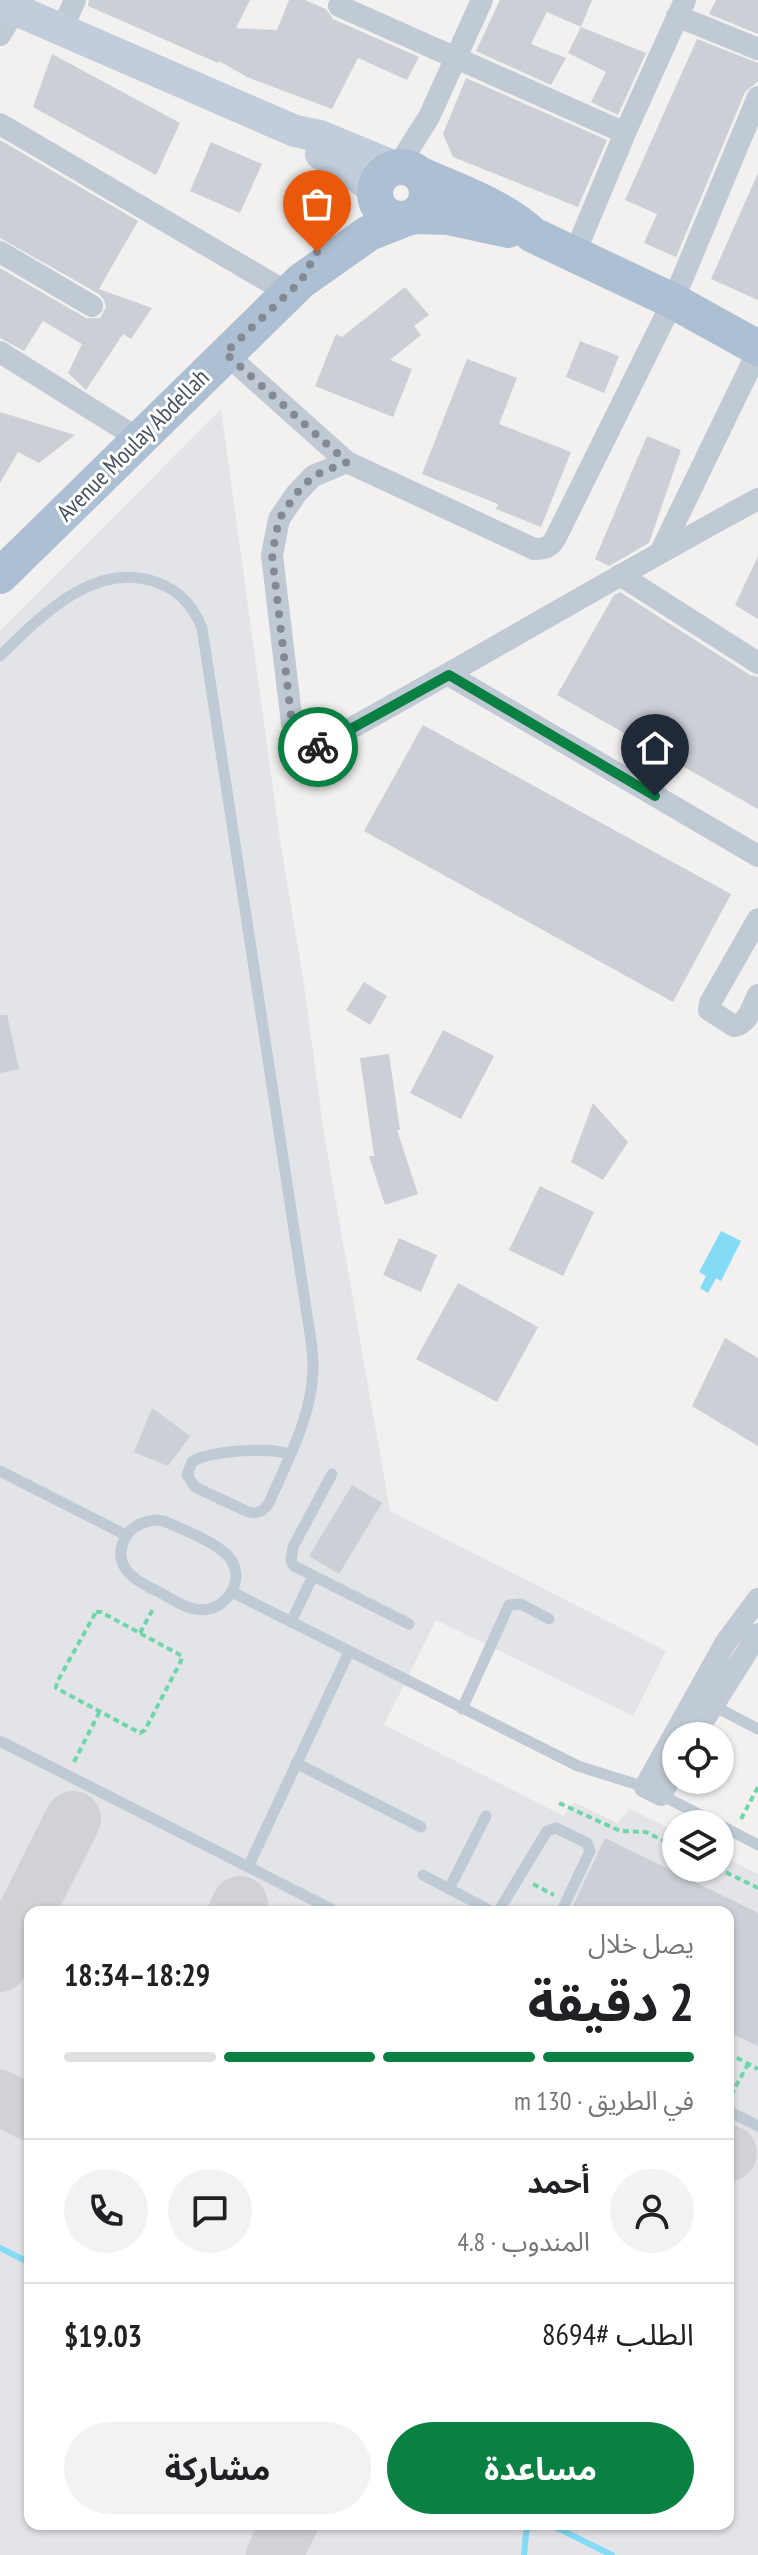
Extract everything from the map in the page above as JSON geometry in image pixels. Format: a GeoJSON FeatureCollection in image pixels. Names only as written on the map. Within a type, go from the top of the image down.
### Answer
{"type":"FeatureCollection","features":[{"type":"Feature","properties":{"kind":"main road","name":"Avenue Moulay Abdellah"},"geometry":{"type":"LineString","coordinates":[[294,287],[328,237],[397,178],[490,205],[533,235]]}},
{"type":"Feature","properties":{"kind":"main road"},"geometry":{"type":"LineString","coordinates":[[397,178],[426,185],[427,197],[423,208],[408,218],[390,217],[381,210],[397,178]]}},
{"type":"Feature","properties":{"kind":"main road","name":"Avenue Moulay Abdellah"},"geometry":{"type":"LineString","coordinates":[[0,576],[294,287],[369,233],[408,218],[448,217],[533,235],[673,301],[758,350]]}},
{"type":"Feature","properties":{"kind":"street"},"geometry":{"type":"LineString","coordinates":[[62,29],[75,0]]}},
{"type":"Feature","properties":{"kind":"street"},"geometry":{"type":"LineString","coordinates":[[5,16],[62,29],[295,131],[320,136],[397,178],[429,117],[482,0]]}},
{"type":"Feature","properties":{"kind":"street"},"geometry":{"type":"LineString","coordinates":[[335,2],[625,133]]}},
{"type":"Feature","properties":{"kind":"street"},"geometry":{"type":"LineString","coordinates":[[574,255],[681,8],[758,49]]}},
{"type":"Feature","properties":{"kind":"street"},"geometry":{"type":"LineString","coordinates":[[225,353],[347,462],[534,549],[551,546],[673,301],[758,97]]}},
{"type":"Feature","properties":{"kind":"street"},"geometry":{"type":"LineString","coordinates":[[0,124],[294,287]]}},
{"type":"Feature","properties":{"kind":"street"},"geometry":{"type":"LineString","coordinates":[[0,252],[92,306]]}},
{"type":"Feature","properties":{"kind":"street"},"geometry":{"type":"LineString","coordinates":[[661,551],[758,350]]}},
{"type":"Feature","properties":{"kind":"street"},"geometry":{"type":"LineString","coordinates":[[0,352],[139,439]]}},
{"type":"Feature","properties":{"kind":"street"},"geometry":{"type":"LineString","coordinates":[[347,462],[313,476],[304,485],[279,519],[272,555],[292,724],[296,740],[304,748],[317,747],[449,675],[661,551],[758,499]]}},
{"type":"Feature","properties":{"kind":"street"},"geometry":{"type":"LineString","coordinates":[[620,575],[758,663]]}},
{"type":"Feature","properties":{"kind":"street"},"geometry":{"type":"LineString","coordinates":[[449,675],[758,856]]}},
{"type":"Feature","properties":{"kind":"street"},"geometry":{"type":"LineString","coordinates":[[758,919],[710,1003],[709,1010],[738,1026],[745,1021],[758,995]]}},
{"type":"Feature","properties":{"kind":"street"},"geometry":{"type":"LineString","coordinates":[[653,1791],[726,1642],[758,1599]]}},
{"type":"Feature","properties":{"kind":"street"},"geometry":{"type":"LineString","coordinates":[[702,1722],[758,1634]]}},
{"type":"Feature","properties":{"kind":"street"},"geometry":{"type":"LineString","coordinates":[[653,1791],[662,1782]]}},
{"type":"Feature","properties":{"kind":"lane"},"geometry":{"type":"LineString","coordinates":[[0,656],[61,601],[92,586],[123,577],[137,577],[166,586],[189,604],[202,628],[313,1353],[308,1406],[290,1455],[269,1503],[259,1512],[246,1511],[195,1487],[187,1475],[192,1462],[204,1457],[262,1449],[290,1455]]}},
{"type":"Feature","properties":{"kind":"lane"},"geometry":{"type":"LineString","coordinates":[[0,1471],[126,1535]]}},
{"type":"Feature","properties":{"kind":"lane"},"geometry":{"type":"LineString","coordinates":[[332,1474],[291,1553],[294,1566],[409,1624]]}},
{"type":"Feature","properties":{"kind":"lane"},"geometry":{"type":"LineString","coordinates":[[164,1521],[216,1547],[225,1553],[235,1571],[232,1592],[216,1608],[193,1609],[133,1579],[121,1558],[126,1535],[143,1522],[164,1521]]}},
{"type":"Feature","properties":{"kind":"lane"},"geometry":{"type":"LineString","coordinates":[[291,1622],[313,1576]]}},
{"type":"Feature","properties":{"kind":"lane"},"geometry":{"type":"LineString","coordinates":[[232,1592],[578,1766],[653,1791],[690,1810]]}},
{"type":"Feature","properties":{"kind":"lane"},"geometry":{"type":"LineString","coordinates":[[462,1709],[509,1605],[519,1603],[549,1619]]}},
{"type":"Feature","properties":{"kind":"lane"},"geometry":{"type":"LineString","coordinates":[[248,1867],[349,1652]]}},
{"type":"Feature","properties":{"kind":"lane"},"geometry":{"type":"LineString","coordinates":[[712,1705],[758,1729]]}},
{"type":"Feature","properties":{"kind":"lane"},"geometry":{"type":"LineString","coordinates":[[0,1741],[325,1906]]}},
{"type":"Feature","properties":{"kind":"lane"},"geometry":{"type":"LineString","coordinates":[[296,1763],[421,1827]]}},
{"type":"Feature","properties":{"kind":"lane"},"geometry":{"type":"LineString","coordinates":[[449,1889],[486,1816]]}},
{"type":"Feature","properties":{"kind":"lane"},"geometry":{"type":"LineString","coordinates":[[500,1906],[551,1828],[561,1829],[587,1843],[590,1851],[564,1906]]}},
{"type":"Feature","properties":{"kind":"lane"},"geometry":{"type":"LineString","coordinates":[[734,1833],[758,1845]]}},
{"type":"Feature","properties":{"kind":"lane"},"geometry":{"type":"LineString","coordinates":[[423,1875],[484,1906]]}},
{"type":"Feature","properties":{"kind":"lane"},"geometry":{"type":"LineString","coordinates":[[734,2113],[757,2122]]}},
{"type":"Feature","properties":{"kind":"path"},"geometry":{"type":"LineString","coordinates":[[140,1633],[161,1593]]}},
{"type":"Feature","properties":{"kind":"path"},"geometry":{"type":"LineString","coordinates":[[96,1612],[180,1654],[181,1661],[143,1732],[138,1733],[100,1712],[59,1690],[57,1682],[96,1612]]}},
{"type":"Feature","properties":{"kind":"path"},"geometry":{"type":"LineString","coordinates":[[67,1775],[100,1712]]}},
{"type":"Feature","properties":{"kind":"path"},"geometry":{"type":"LineString","coordinates":[[559,1803],[620,1831],[646,1832],[662,1840]]}},
{"type":"Feature","properties":{"kind":"path"},"geometry":{"type":"LineString","coordinates":[[734,1876],[757,1886]]}},
{"type":"Feature","properties":{"kind":"path"},"geometry":{"type":"LineString","coordinates":[[519,1877],[564,1906]]}},
{"type":"Feature","properties":{"kind":"path"},"geometry":{"type":"LineString","coordinates":[[734,2056],[758,2069]]}},
{"type":"Feature","properties":{"kind":"path"},"geometry":{"type":"LineString","coordinates":[[734,2090],[748,2064]]}},
{"type":"Feature","properties":{"kind":"shaded area"},"geometry":{"type":"Polygon","coordinates":[[[221,409],[324,1134],[390,1511],[666,1651],[633,1716],[436,1620],[384,1725],[564,1816],[574,1802],[617,1823],[630,1809],[662,1825],[662,1882],[734,1882],[734,1862],[758,1874],[758,2555],[0,2555],[0,631],[221,409]]]}},
{"type":"Feature","properties":{"kind":"water"},"geometry":{"type":"Polygon","coordinates":[[[721,1231],[741,1241],[721,1281],[716,1278],[708,1293],[700,1288],[706,1276],[699,1272],[721,1231]]]}},
{"type":"Feature","properties":{"kind":"building"},"geometry":{"type":"Polygon","coordinates":[[[89,0],[250,0],[236,28],[277,30],[289,0],[305,0],[326,9],[333,19],[419,57],[407,80],[358,58],[332,109],[247,77],[219,61],[88,6],[89,0]]]}},
{"type":"Feature","properties":{"kind":"building"},"geometry":{"type":"Polygon","coordinates":[[[500,0],[592,0],[581,27],[547,12],[531,44],[566,58],[551,85],[476,51],[500,0]]]}},
{"type":"Feature","properties":{"kind":"building"},"geometry":{"type":"Polygon","coordinates":[[[716,0],[758,0],[758,34],[709,14],[716,0]]]}},
{"type":"Feature","properties":{"kind":"building"},"geometry":{"type":"Polygon","coordinates":[[[581,27],[646,53],[618,115],[591,102],[606,72],[568,53],[581,27]]]}},
{"type":"Feature","properties":{"kind":"building"},"geometry":{"type":"Polygon","coordinates":[[[697,39],[758,63],[758,81],[745,92],[676,257],[644,243],[657,214],[625,200],[697,39]]]}},
{"type":"Feature","properties":{"kind":"building"},"geometry":{"type":"Polygon","coordinates":[[[52,54],[180,123],[156,175],[33,107],[52,54]]]}},
{"type":"Feature","properties":{"kind":"building"},"geometry":{"type":"Polygon","coordinates":[[[466,78],[607,140],[578,207],[453,157],[443,134],[466,78]]]}},
{"type":"Feature","properties":{"kind":"building"},"geometry":{"type":"Polygon","coordinates":[[[0,140],[138,221],[99,289],[152,308],[131,339],[123,334],[86,390],[68,373],[82,344],[43,321],[24,351],[0,338],[0,268],[86,318],[100,318],[106,307],[99,294],[0,238],[0,140]]]}},
{"type":"Feature","properties":{"kind":"building"},"geometry":{"type":"Polygon","coordinates":[[[211,142],[262,164],[240,213],[190,191],[211,142]]]}},
{"type":"Feature","properties":{"kind":"building"},"geometry":{"type":"Polygon","coordinates":[[[758,173],[758,300],[711,279],[758,173]]]}},
{"type":"Feature","properties":{"kind":"building"},"geometry":{"type":"Polygon","coordinates":[[[405,287],[429,315],[414,326],[421,335],[390,360],[412,369],[393,417],[315,386],[336,334],[342,337],[405,287]]]}},
{"type":"Feature","properties":{"kind":"building"},"geometry":{"type":"Polygon","coordinates":[[[580,341],[619,356],[604,393],[566,377],[580,341]]]}},
{"type":"Feature","properties":{"kind":"building"},"geometry":{"type":"Polygon","coordinates":[[[467,359],[517,378],[499,424],[571,452],[541,527],[496,509],[498,504],[422,474],[467,359]]]}},
{"type":"Feature","properties":{"kind":"building"},"geometry":{"type":"Polygon","coordinates":[[[0,412],[75,435],[39,463],[18,452],[0,483],[0,412]]]}},
{"type":"Feature","properties":{"kind":"building"},"geometry":{"type":"Polygon","coordinates":[[[647,436],[681,450],[649,543],[609,566],[595,559],[647,436]]]}},
{"type":"Feature","properties":{"kind":"building"},"geometry":{"type":"Polygon","coordinates":[[[758,556],[758,619],[735,605],[758,556]]]}},
{"type":"Feature","properties":{"kind":"building"},"geometry":{"type":"Polygon","coordinates":[[[620,592],[750,675],[758,677],[758,809],[557,695],[614,595],[620,592]]]}},
{"type":"Feature","properties":{"kind":"building"},"geometry":{"type":"Polygon","coordinates":[[[423,725],[731,894],[673,1002],[364,831],[423,725]]]}},
{"type":"Feature","properties":{"kind":"building"},"geometry":{"type":"Polygon","coordinates":[[[364,982],[387,996],[370,1025],[346,1010],[364,982]]]}},
{"type":"Feature","properties":{"kind":"building"},"geometry":{"type":"Polygon","coordinates":[[[0,1015],[7,1015],[19,1069],[0,1073],[0,1015]]]}},
{"type":"Feature","properties":{"kind":"building"},"geometry":{"type":"Polygon","coordinates":[[[443,1030],[494,1056],[461,1119],[410,1093],[443,1030]]]}},
{"type":"Feature","properties":{"kind":"building"},"geometry":{"type":"Polygon","coordinates":[[[389,1054],[400,1130],[397,1130],[418,1194],[385,1205],[369,1156],[374,1156],[360,1058],[389,1054]]]}},
{"type":"Feature","properties":{"kind":"building"},"geometry":{"type":"Polygon","coordinates":[[[593,1103],[628,1142],[603,1180],[571,1162],[593,1103]]]}},
{"type":"Feature","properties":{"kind":"building"},"geometry":{"type":"Polygon","coordinates":[[[540,1186],[594,1212],[563,1276],[509,1250],[540,1186]]]}},
{"type":"Feature","properties":{"kind":"building"},"geometry":{"type":"Polygon","coordinates":[[[399,1238],[437,1255],[421,1292],[383,1275],[399,1238]]]}},
{"type":"Feature","properties":{"kind":"building"},"geometry":{"type":"Polygon","coordinates":[[[458,1283],[538,1327],[497,1402],[416,1359],[458,1283]]]}},
{"type":"Feature","properties":{"kind":"building"},"geometry":{"type":"Polygon","coordinates":[[[725,1338],[758,1358],[758,1446],[692,1406],[725,1338]]]}},
{"type":"Feature","properties":{"kind":"building"},"geometry":{"type":"Polygon","coordinates":[[[152,1408],[190,1436],[168,1466],[134,1452],[152,1408]]]}},
{"type":"Feature","properties":{"kind":"building"},"geometry":{"type":"Polygon","coordinates":[[[352,1485],[382,1503],[339,1574],[309,1556],[352,1485]]]}},
{"type":"Feature","properties":{"kind":"building"},"geometry":{"type":"Polygon","coordinates":[[[605,1838],[662,1866],[662,1882],[695,1882],[758,1913],[758,2046],[734,2035],[734,1906],[573,1906],[605,1838]]]}},
{"type":"Feature","properties":{"kind":"waterway"},"geometry":{"type":"LineString","coordinates":[[0,2248],[24,2260]]}},
{"type":"Feature","properties":{"kind":"waterway"},"geometry":{"type":"LineString","coordinates":[[524,2555],[526,2530]]}},
{"type":"Feature","properties":{"kind":"waterway"},"geometry":{"type":"LineString","coordinates":[[561,2530],[612,2555]]}},
{"type":"Feature","properties":{"kind":"taxiway"},"geometry":{"type":"LineString","coordinates":[[29,1906],[73,1819]]}},
{"type":"Feature","properties":{"kind":"taxiway"},"geometry":{"type":"LineString","coordinates":[[0,1964],[24,1916]]}},
{"type":"Feature","properties":{"kind":"taxiway"},"geometry":{"type":"LineString","coordinates":[[0,2098],[24,2110]]}},
{"type":"Feature","properties":{"kind":"taxiway"},"geometry":{"type":"LineString","coordinates":[[274,2555],[287,2530]]}},
{"type":"Feature","properties":{"kind":"way so far"},"geometry":{"type":"LineString","coordinates":[[317,252],[301,281],[225,353],[347,462],[313,476],[296,494],[279,519],[272,555],[292,724],[296,740],[304,748],[318,747]]}},
{"type":"Feature","properties":{"kind":"route"},"geometry":{"type":"LineString","coordinates":[[318,747],[449,675],[655,796]]}}]}
